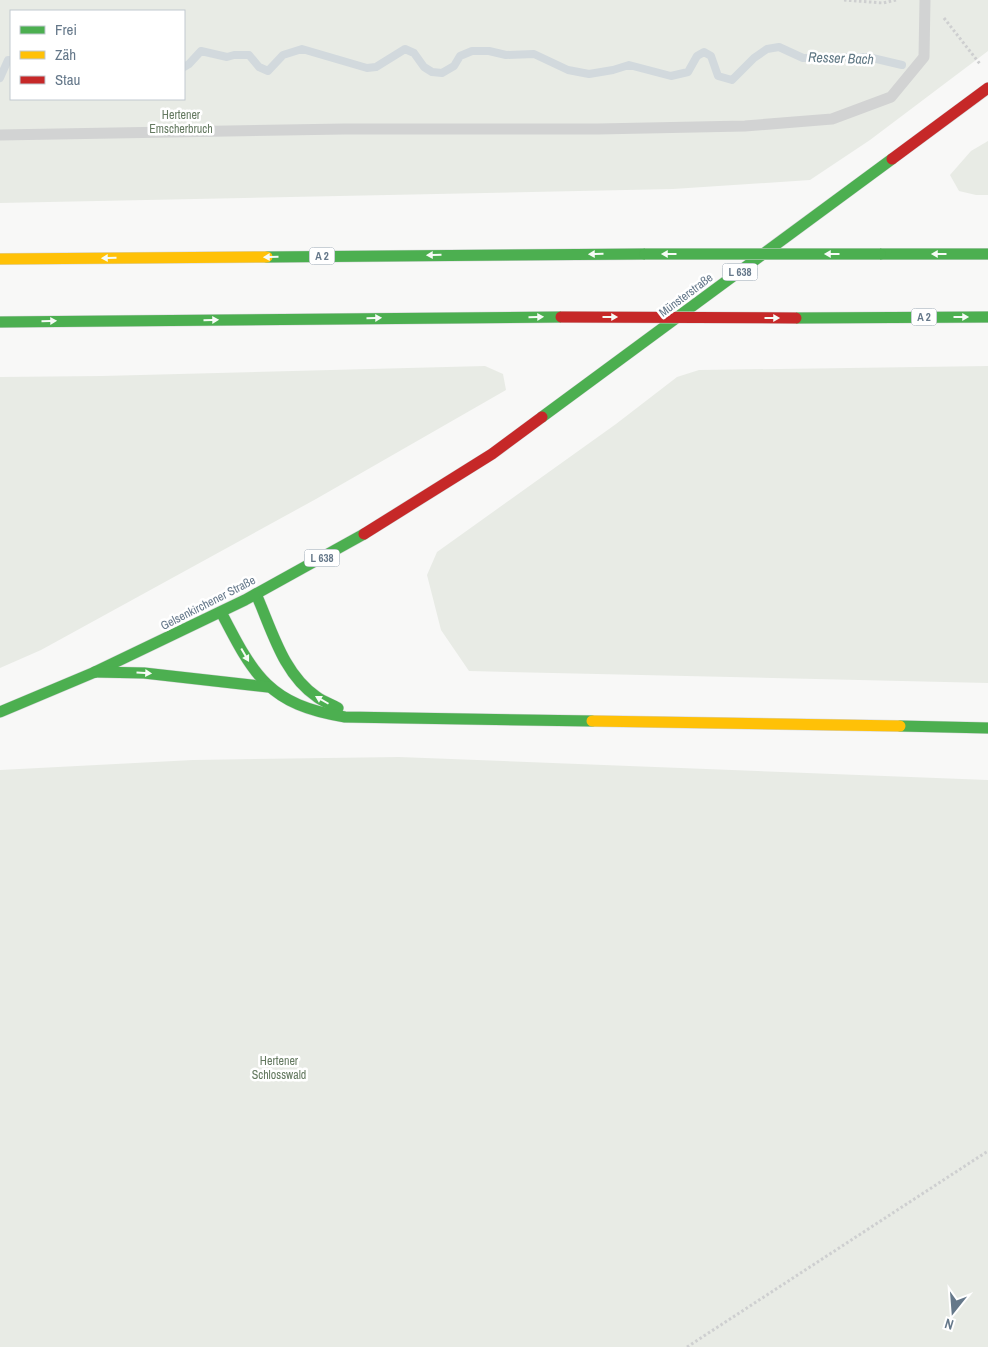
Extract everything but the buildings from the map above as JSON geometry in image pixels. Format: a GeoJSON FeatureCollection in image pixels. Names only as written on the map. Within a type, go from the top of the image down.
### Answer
{"type":"FeatureCollection","features":[{"type":"Feature","properties":{"kind":"main road","name":"Münsterstraße"},"geometry":{"type":"LineString","coordinates":[[420,501],[540,420],[988,88]]}},
{"type":"Feature","properties":{"kind":"main road","name":"A 2"},"geometry":{"type":"LineString","coordinates":[[0,259],[645,254],[988,254]]}},
{"type":"Feature","properties":{"kind":"main road","name":"A 2"},"geometry":{"type":"LineString","coordinates":[[0,322],[561,317],[988,317]]}},
{"type":"Feature","properties":{"kind":"main road","name":"Gelsenkirchener Straße"},"geometry":{"type":"LineString","coordinates":[[0,712],[95,672],[221,612],[331,553],[420,501]]}},
{"type":"Feature","properties":{"kind":"main road"},"geometry":{"type":"LineString","coordinates":[[256,594],[282,654],[296,678],[316,696],[339,709],[368,718]]}},
{"type":"Feature","properties":{"kind":"main road"},"geometry":{"type":"LineString","coordinates":[[221,612],[255,673],[268,687],[288,700],[311,710],[345,717],[988,728]]}},
{"type":"Feature","properties":{"kind":"main road"},"geometry":{"type":"LineString","coordinates":[[95,672],[144,673],[268,687]]}},
{"type":"Feature","properties":{"kind":"lane"},"geometry":{"type":"LineString","coordinates":[[0,135],[344,129],[608,129],[745,126],[832,118],[891,97],[924,57],[925,0]]}},
{"type":"Feature","properties":{"kind":"path"},"geometry":{"type":"LineString","coordinates":[[844,0],[883,3],[896,0]]}},
{"type":"Feature","properties":{"kind":"path"},"geometry":{"type":"LineString","coordinates":[[942,15],[982,67]]}},
{"type":"Feature","properties":{"kind":"path"},"geometry":{"type":"LineString","coordinates":[[687,1347],[988,1151]]}},
{"type":"Feature","properties":{"kind":"green space","name":"Hertener Emscherbruch"},"geometry":{"type":"Polygon","coordinates":[[[0,0],[988,0],[988,51],[870,140],[810,180],[673,189],[0,203],[0,0]]]}},
{"type":"Feature","properties":{"kind":"green space"},"geometry":{"type":"Polygon","coordinates":[[[988,141],[988,195],[976,195],[959,191],[950,175],[971,151],[988,141]]]}},
{"type":"Feature","properties":{"kind":"green space"},"geometry":{"type":"Polygon","coordinates":[[[485,366],[503,374],[506,390],[316,499],[41,650],[0,668],[0,377],[485,366]]]}},
{"type":"Feature","properties":{"kind":"green space"},"geometry":{"type":"Polygon","coordinates":[[[988,366],[988,683],[469,671],[441,630],[427,575],[437,552],[616,424],[677,377],[699,370],[988,366]]]}},
{"type":"Feature","properties":{"kind":"green space","name":"Hertener Schlosswald"},"geometry":{"type":"Polygon","coordinates":[[[399,757],[988,780],[988,1347],[0,1347],[0,770],[193,760],[399,757]]]}},
{"type":"Feature","properties":{"kind":"waterway","name":"Resser Bach"},"geometry":{"type":"LineString","coordinates":[[185,66],[201,51],[227,57],[249,55],[259,67],[268,71],[283,55],[302,49],[367,68],[376,67],[405,49],[414,53],[424,67],[432,72],[442,73],[454,66],[460,56],[472,51],[489,51],[506,55],[534,54],[568,70],[589,74],[629,65],[671,76],[688,72],[697,56],[704,52],[711,56],[718,76],[732,80],[754,58],[767,49],[779,47],[803,58],[868,57],[902,65]]}},
{"type":"Feature","properties":{"kind":"waterway","name":"Resser Bach"},"geometry":{"type":"LineString","coordinates":[[0,78],[8,60],[10,60]]}},
{"type":"Feature","properties":{"kind":"traffic: fast"},"geometry":{"type":"LineString","coordinates":[[542,417],[892,159]]}},
{"type":"Feature","properties":{"kind":"traffic: fast"},"geometry":{"type":"LineString","coordinates":[[267,257],[645,254]]}},
{"type":"Feature","properties":{"kind":"traffic: fast"},"geometry":{"type":"LineString","coordinates":[[645,254],[880,254]]}},
{"type":"Feature","properties":{"kind":"traffic: fast"},"geometry":{"type":"LineString","coordinates":[[880,254],[988,254]]}},
{"type":"Feature","properties":{"kind":"traffic: fast"},"geometry":{"type":"LineString","coordinates":[[0,322],[561,317]]}},
{"type":"Feature","properties":{"kind":"traffic: fast"},"geometry":{"type":"LineString","coordinates":[[796,318],[988,317]]}},
{"type":"Feature","properties":{"kind":"traffic: fast"},"geometry":{"type":"LineString","coordinates":[[95,672],[245,600],[364,534]]}},
{"type":"Feature","properties":{"kind":"traffic: fast"},"geometry":{"type":"LineString","coordinates":[[256,594],[273,636],[295,676],[317,697],[338,708]]}},
{"type":"Feature","properties":{"kind":"traffic: fast"},"geometry":{"type":"LineString","coordinates":[[221,612],[244,654],[267,684],[298,705],[319,712],[345,717],[592,721]]}},
{"type":"Feature","properties":{"kind":"traffic: fast"},"geometry":{"type":"LineString","coordinates":[[0,712],[95,672]]}},
{"type":"Feature","properties":{"kind":"traffic: fast"},"geometry":{"type":"LineString","coordinates":[[95,672],[144,673],[268,687]]}},
{"type":"Feature","properties":{"kind":"traffic: fast"},"geometry":{"type":"LineString","coordinates":[[900,726],[988,728]]}},
{"type":"Feature","properties":{"kind":"traffic: slow"},"geometry":{"type":"LineString","coordinates":[[0,259],[267,257]]}},
{"type":"Feature","properties":{"kind":"traffic: slow"},"geometry":{"type":"LineString","coordinates":[[592,721],[900,726]]}},
{"type":"Feature","properties":{"kind":"traffic: jam"},"geometry":{"type":"LineString","coordinates":[[892,159],[988,88]]}},
{"type":"Feature","properties":{"kind":"traffic: jam"},"geometry":{"type":"LineString","coordinates":[[561,317],[796,318]]}},
{"type":"Feature","properties":{"kind":"traffic: jam"},"geometry":{"type":"LineString","coordinates":[[364,534],[492,454],[542,417]]}}]}
